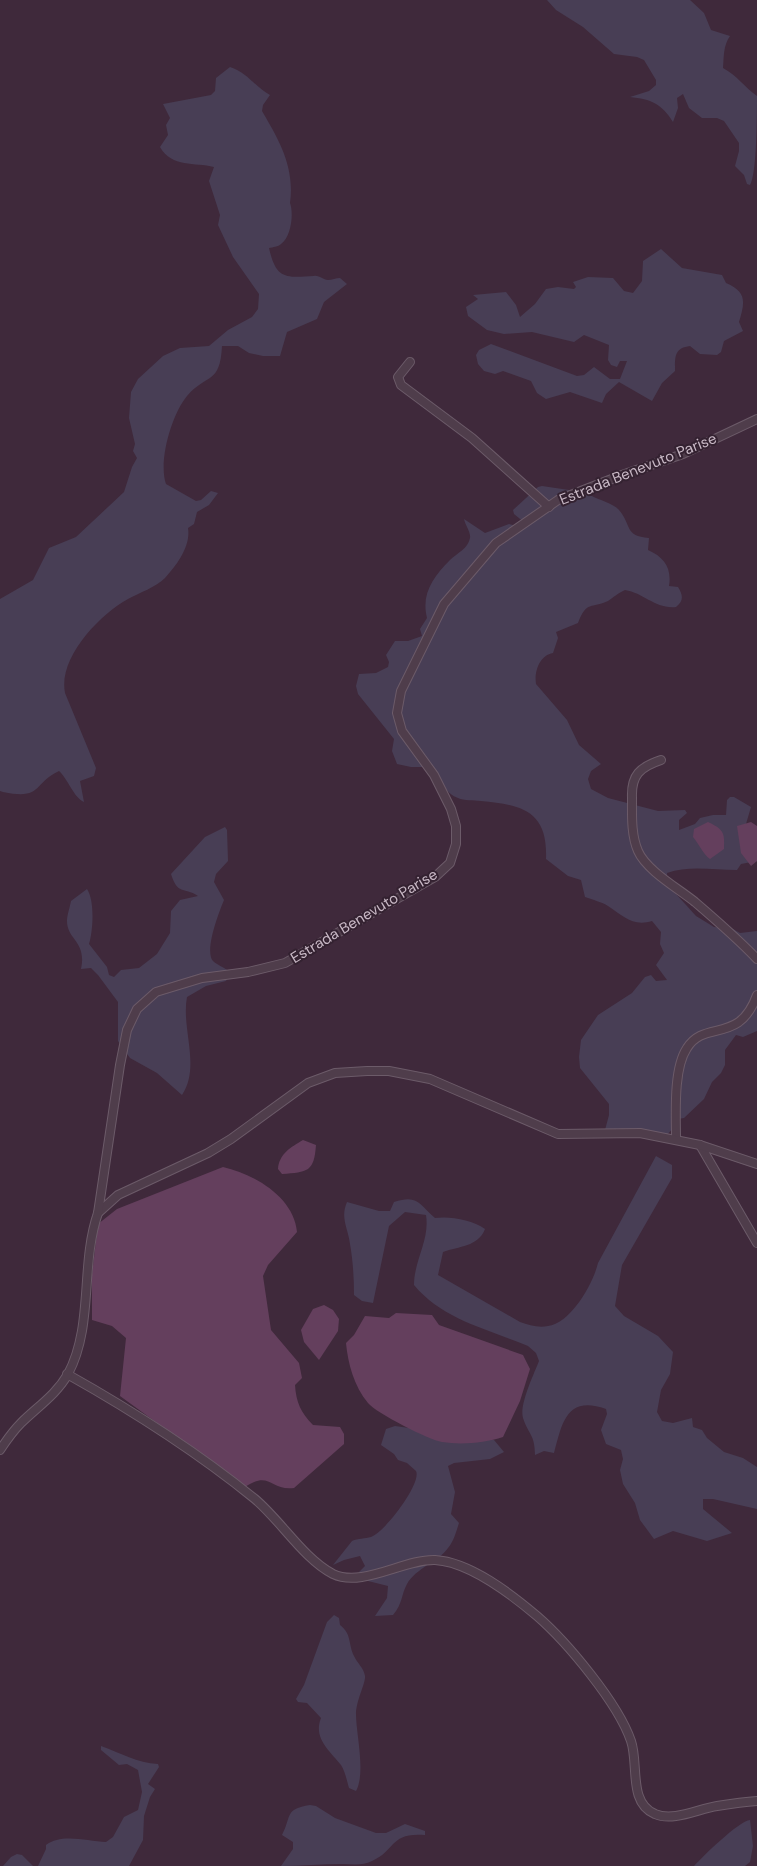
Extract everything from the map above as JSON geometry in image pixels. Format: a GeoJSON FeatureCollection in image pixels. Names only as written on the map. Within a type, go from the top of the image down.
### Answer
{"type":"FeatureCollection","features":[{"type":"Feature","properties":{"kind":"street"},"geometry":{"type":"LineString","coordinates":[[410,362],[398,377],[401,385],[472,438],[549,507]]}},
{"type":"Feature","properties":{"kind":"street","name":"Estrada Benevuto Parise"},"geometry":{"type":"LineString","coordinates":[[0,1450],[20,1423],[43,1404],[67,1374],[75,1356],[82,1326],[91,1237],[98,1214],[120,1065],[127,1030],[137,1009],[156,992],[202,978],[248,972],[285,963],[435,877],[450,863],[456,844],[456,826],[451,809],[434,775],[402,731],[397,712],[401,690],[444,604],[496,543],[558,500],[683,454],[757,419]]}},
{"type":"Feature","properties":{"kind":"street"},"geometry":{"type":"LineString","coordinates":[[661,760],[646,764],[636,777],[632,794],[632,815],[638,852],[648,864],[696,902],[757,959]]}},
{"type":"Feature","properties":{"kind":"street"},"geometry":{"type":"LineString","coordinates":[[676,1139],[677,1093],[681,1064],[686,1049],[700,1035],[732,1028],[743,1020],[757,995]]}},
{"type":"Feature","properties":{"kind":"street"},"geometry":{"type":"LineString","coordinates":[[98,1214],[118,1195],[208,1153],[231,1139],[308,1083],[335,1074],[390,1071],[430,1079],[558,1134],[632,1133],[676,1139],[757,1164]]}},
{"type":"Feature","properties":{"kind":"street"},"geometry":{"type":"LineString","coordinates":[[700,1145],[757,1243]]}},
{"type":"Feature","properties":{"kind":"street"},"geometry":{"type":"LineString","coordinates":[[67,1374],[150,1424],[256,1500],[310,1555],[335,1575],[351,1578],[434,1560],[459,1566],[496,1584],[518,1600],[564,1640],[622,1722],[631,1741],[640,1801],[651,1812],[668,1817],[716,1806],[757,1801]]}},
{"type":"Feature","properties":{"kind":"shaded area"},"geometry":{"type":"Polygon","coordinates":[[[547,0],[690,0],[704,13],[711,30],[730,36],[725,48],[723,68],[733,74],[757,96],[755,157],[750,185],[747,184],[744,175],[735,166],[739,143],[724,121],[717,118],[702,118],[689,108],[683,94],[677,98],[678,108],[673,122],[665,111],[650,101],[630,97],[649,91],[656,85],[656,80],[644,60],[637,57],[614,54],[583,27],[556,10],[547,0]]]}},
{"type":"Feature","properties":{"kind":"shaded area"},"geometry":{"type":"Polygon","coordinates":[[[230,67],[241,72],[270,95],[263,105],[262,111],[280,143],[288,166],[292,219],[284,241],[278,246],[269,248],[275,266],[283,274],[289,276],[316,276],[328,280],[340,278],[347,284],[324,302],[317,319],[287,332],[280,356],[263,356],[249,353],[238,346],[222,346],[221,358],[215,373],[194,389],[181,404],[176,414],[165,451],[164,474],[166,484],[196,501],[201,500],[211,491],[218,493],[209,505],[197,512],[194,524],[188,528],[185,548],[170,573],[157,584],[117,606],[93,627],[74,652],[68,666],[65,693],[96,768],[94,776],[80,781],[84,802],[77,797],[59,771],[31,792],[16,794],[3,792],[0,791],[0,599],[33,580],[49,548],[76,537],[124,492],[137,458],[133,451],[135,444],[129,418],[131,392],[138,379],[163,356],[180,348],[209,346],[228,330],[252,317],[258,309],[259,294],[233,257],[218,225],[220,215],[209,181],[214,167],[177,161],[165,154],[160,147],[168,135],[166,125],[170,118],[163,104],[211,95],[215,91],[216,78],[230,67]]]}},
{"type":"Feature","properties":{"kind":"shaded area"},"geometry":{"type":"Polygon","coordinates":[[[661,249],[682,268],[722,275],[726,283],[738,290],[743,298],[739,322],[743,331],[724,341],[721,352],[717,355],[700,354],[690,346],[678,351],[676,354],[675,371],[662,383],[652,401],[619,382],[606,394],[602,403],[570,392],[546,399],[537,393],[531,381],[503,371],[495,374],[484,371],[478,364],[476,355],[479,350],[491,344],[577,376],[584,375],[594,367],[610,379],[620,379],[627,361],[620,361],[617,367],[611,365],[608,360],[609,345],[584,335],[574,342],[532,332],[504,334],[487,330],[468,316],[466,307],[478,299],[473,295],[506,292],[516,305],[520,317],[535,304],[546,289],[558,287],[574,289],[576,287],[573,282],[588,277],[613,278],[624,291],[633,293],[642,281],[643,261],[661,249]]]}},
{"type":"Feature","properties":{"kind":"shaded area"},"geometry":{"type":"Polygon","coordinates":[[[538,487],[569,490],[557,502],[562,503],[594,487],[590,495],[609,503],[619,510],[632,532],[636,535],[649,538],[648,550],[666,564],[670,580],[669,586],[678,587],[682,595],[679,605],[669,607],[662,606],[625,590],[608,601],[590,606],[584,611],[578,623],[556,632],[558,638],[553,653],[548,654],[539,664],[536,684],[567,720],[579,745],[601,764],[591,771],[588,779],[591,789],[608,798],[658,811],[685,810],[687,813],[679,820],[679,830],[695,824],[700,818],[726,815],[727,800],[730,797],[734,797],[751,807],[746,824],[757,861],[741,864],[737,870],[684,869],[667,873],[667,884],[696,916],[714,927],[733,929],[740,933],[757,931],[757,1031],[743,1037],[736,1035],[725,1050],[725,1065],[721,1073],[712,1082],[704,1099],[684,1118],[678,1119],[667,1135],[605,1130],[609,1115],[609,1104],[580,1068],[579,1057],[581,1040],[598,1015],[632,993],[645,977],[651,975],[656,981],[667,980],[656,965],[664,953],[660,944],[661,932],[652,921],[639,923],[628,920],[606,905],[585,897],[581,880],[568,876],[546,859],[542,830],[537,820],[529,813],[508,805],[460,799],[446,789],[430,767],[411,767],[397,764],[392,751],[394,739],[358,694],[356,686],[359,674],[376,673],[388,667],[389,662],[386,655],[395,641],[408,641],[422,636],[420,629],[427,618],[426,601],[430,586],[444,566],[465,548],[469,542],[470,533],[464,519],[485,533],[509,524],[524,528],[525,523],[514,514],[513,510],[538,487]]]}},
{"type":"Feature","properties":{"kind":"shaded area"},"geometry":{"type":"Polygon","coordinates":[[[708,822],[720,829],[724,839],[724,849],[710,859],[693,837],[694,829],[708,822]]]}},
{"type":"Feature","properties":{"kind":"shaded area"},"geometry":{"type":"Polygon","coordinates":[[[751,822],[757,826],[757,861],[751,866],[741,853],[737,826],[751,822]]]}},
{"type":"Feature","properties":{"kind":"shaded area"},"geometry":{"type":"Polygon","coordinates":[[[225,827],[227,830],[228,861],[216,874],[214,882],[224,900],[213,931],[210,949],[213,961],[230,972],[226,981],[206,986],[187,997],[186,1022],[190,1072],[182,1095],[157,1073],[130,1058],[118,1041],[118,1002],[91,968],[81,969],[81,952],[70,933],[67,916],[71,901],[87,889],[90,894],[93,916],[89,944],[107,967],[109,975],[114,977],[121,970],[139,968],[157,954],[170,933],[171,911],[180,900],[198,896],[179,888],[171,874],[205,837],[225,827]]]}},
{"type":"Feature","properties":{"kind":"shaded area"},"geometry":{"type":"Polygon","coordinates":[[[303,1140],[316,1145],[314,1161],[311,1166],[304,1171],[282,1174],[278,1169],[283,1155],[303,1140]]]}},
{"type":"Feature","properties":{"kind":"shaded area"},"geometry":{"type":"Polygon","coordinates":[[[656,1156],[672,1165],[672,1178],[622,1265],[615,1306],[624,1316],[658,1336],[673,1352],[670,1374],[661,1390],[657,1412],[662,1421],[673,1423],[692,1418],[693,1427],[702,1430],[707,1438],[724,1452],[743,1458],[757,1467],[757,1509],[713,1499],[703,1499],[703,1509],[732,1533],[707,1541],[673,1531],[654,1539],[640,1520],[635,1503],[623,1484],[620,1470],[623,1459],[621,1450],[606,1444],[601,1430],[607,1414],[606,1409],[582,1406],[574,1409],[563,1423],[554,1453],[544,1451],[535,1455],[534,1443],[522,1412],[539,1361],[536,1353],[528,1346],[452,1315],[438,1307],[414,1285],[416,1267],[426,1233],[426,1215],[405,1212],[389,1226],[373,1303],[362,1301],[354,1295],[352,1257],[344,1218],[347,1202],[379,1211],[390,1211],[394,1202],[408,1199],[418,1202],[435,1218],[461,1219],[485,1229],[482,1235],[473,1243],[443,1252],[438,1275],[520,1322],[541,1327],[557,1323],[573,1310],[586,1291],[598,1263],[656,1156]]]}},
{"type":"Feature","properties":{"kind":"shaded area"},"geometry":{"type":"Polygon","coordinates":[[[223,1167],[247,1175],[270,1189],[289,1208],[294,1219],[297,1232],[268,1265],[263,1276],[271,1330],[299,1363],[302,1378],[295,1385],[298,1402],[305,1416],[313,1425],[340,1427],[344,1434],[344,1444],[294,1488],[280,1487],[260,1480],[245,1487],[120,1396],[126,1338],[112,1326],[92,1320],[92,1275],[98,1224],[117,1209],[223,1167]]]}},
{"type":"Feature","properties":{"kind":"shaded area"},"geometry":{"type":"Polygon","coordinates":[[[324,1305],[333,1310],[339,1319],[338,1331],[319,1360],[304,1342],[301,1330],[313,1309],[324,1305]]]}},
{"type":"Feature","properties":{"kind":"shaded area"},"geometry":{"type":"Polygon","coordinates":[[[396,1313],[432,1315],[439,1325],[523,1355],[530,1369],[520,1401],[503,1437],[473,1443],[442,1442],[403,1426],[368,1403],[352,1374],[346,1343],[354,1335],[365,1316],[389,1318],[396,1313]]]}},
{"type":"Feature","properties":{"kind":"shaded area"},"geometry":{"type":"Polygon","coordinates":[[[395,1426],[494,1440],[504,1452],[490,1459],[454,1463],[448,1466],[455,1492],[451,1514],[459,1523],[453,1539],[444,1553],[411,1578],[405,1588],[399,1607],[393,1615],[375,1616],[387,1598],[388,1586],[364,1580],[359,1572],[365,1566],[360,1556],[333,1565],[352,1541],[371,1537],[385,1526],[401,1507],[413,1486],[416,1471],[407,1463],[398,1460],[394,1454],[381,1445],[386,1429],[395,1426]]]}},
{"type":"Feature","properties":{"kind":"shaded area"},"geometry":{"type":"Polygon","coordinates":[[[334,1615],[339,1618],[340,1625],[348,1636],[352,1652],[365,1676],[356,1714],[360,1774],[356,1791],[349,1788],[341,1765],[327,1749],[321,1738],[319,1725],[321,1718],[307,1703],[298,1702],[296,1699],[304,1685],[327,1622],[334,1615]]]}},
{"type":"Feature","properties":{"kind":"shaded area"},"geometry":{"type":"Polygon","coordinates":[[[101,1746],[136,1760],[158,1764],[159,1767],[148,1784],[155,1789],[150,1797],[144,1816],[143,1840],[129,1866],[38,1866],[46,1845],[52,1841],[74,1839],[106,1842],[113,1837],[124,1817],[138,1810],[142,1792],[138,1770],[127,1764],[119,1765],[101,1750],[101,1746]]]}},
{"type":"Feature","properties":{"kind":"shaded area"},"geometry":{"type":"Polygon","coordinates":[[[310,1805],[316,1806],[335,1818],[376,1833],[386,1833],[405,1824],[425,1831],[425,1835],[405,1836],[394,1843],[380,1857],[365,1864],[281,1866],[293,1849],[293,1842],[282,1835],[290,1814],[296,1809],[310,1805]]]}},
{"type":"Feature","properties":{"kind":"shaded area"},"geometry":{"type":"Polygon","coordinates":[[[750,1820],[753,1846],[750,1862],[745,1866],[694,1866],[730,1832],[750,1820]]]}},
{"type":"Feature","properties":{"kind":"shaded area"},"geometry":{"type":"Polygon","coordinates":[[[17,1854],[22,1855],[33,1866],[3,1866],[11,1857],[17,1854]]]}}]}
